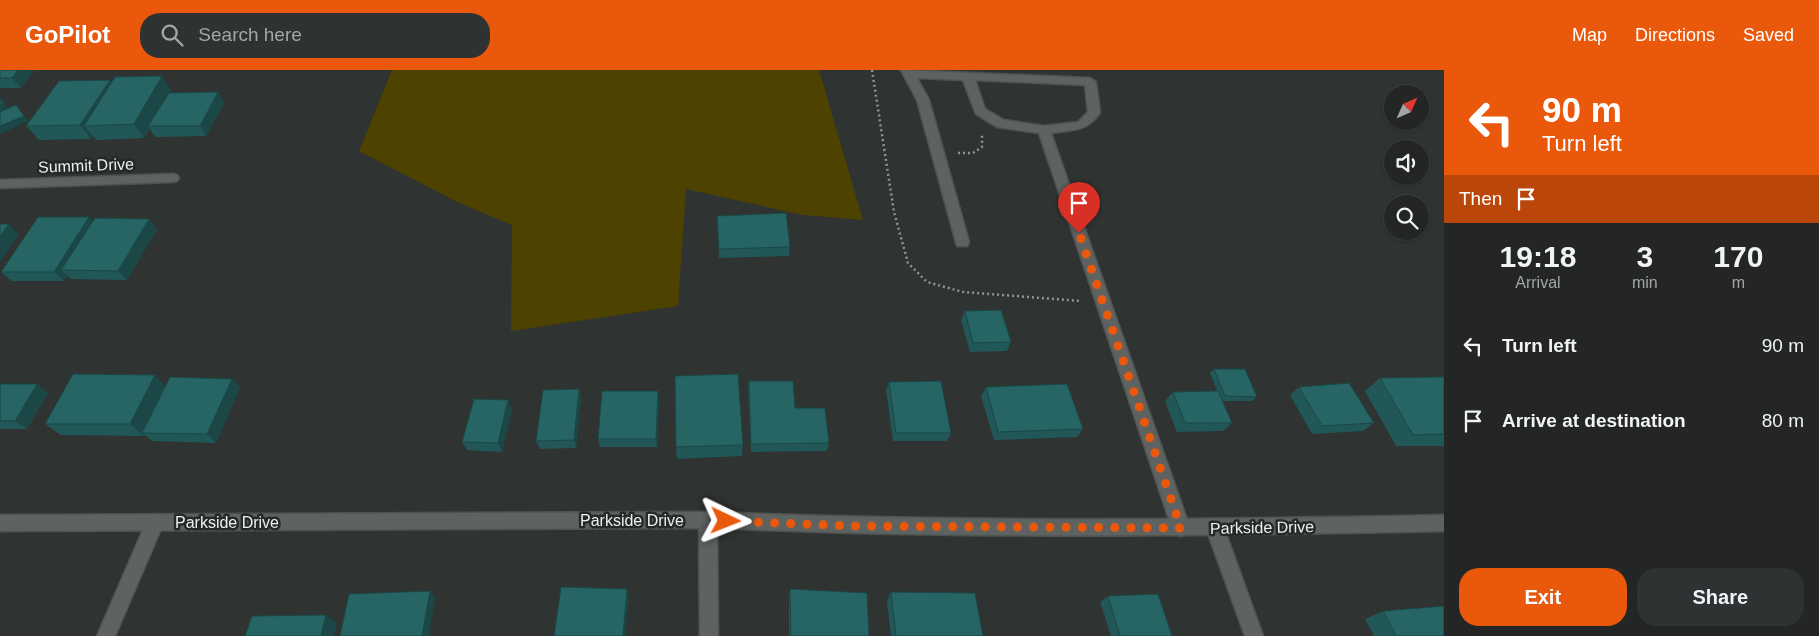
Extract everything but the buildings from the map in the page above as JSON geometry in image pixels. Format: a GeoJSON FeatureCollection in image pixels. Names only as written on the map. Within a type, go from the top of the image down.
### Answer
{"type":"FeatureCollection","features":[{"type":"Feature","properties":{"kind":"main road"},"geometry":{"type":"LineString","coordinates":[[908,72],[968,77],[1022,74],[1088,76],[1094,113],[1081,125],[1044,130],[1001,124],[980,111],[968,77]]}},
{"type":"Feature","properties":{"kind":"main road"},"geometry":{"type":"LineString","coordinates":[[908,72],[923,100],[962,242]]}},
{"type":"Feature","properties":{"kind":"main road"},"geometry":{"type":"LineString","coordinates":[[1044,130],[1181,528]]}},
{"type":"Feature","properties":{"kind":"main road","name":"Summit Drive"},"geometry":{"type":"LineString","coordinates":[[0,184],[173,178]]}},
{"type":"Feature","properties":{"kind":"main road"},"geometry":{"type":"LineString","coordinates":[[708,520],[709,636]]}},
{"type":"Feature","properties":{"kind":"main road","name":"Parkside Drive"},"geometry":{"type":"LineString","coordinates":[[0,522],[708,520],[852,526],[1181,528],[1444,523]]}},
{"type":"Feature","properties":{"kind":"main road"},"geometry":{"type":"LineString","coordinates":[[106,636],[155,522]]}},
{"type":"Feature","properties":{"kind":"main road"},"geometry":{"type":"LineString","coordinates":[[1215,528],[1254,636]]}},
{"type":"Feature","properties":{"kind":"shaded area"},"geometry":{"type":"Polygon","coordinates":[[[392,70],[819,70],[863,220],[803,215],[686,189],[678,306],[511,331],[512,225],[455,201],[359,151],[392,70]]]}},
{"type":"Feature","properties":{"kind":"route"},"geometry":{"type":"LineString","coordinates":[[726,521],[852,526],[1181,528],[1079,233]]}}]}
